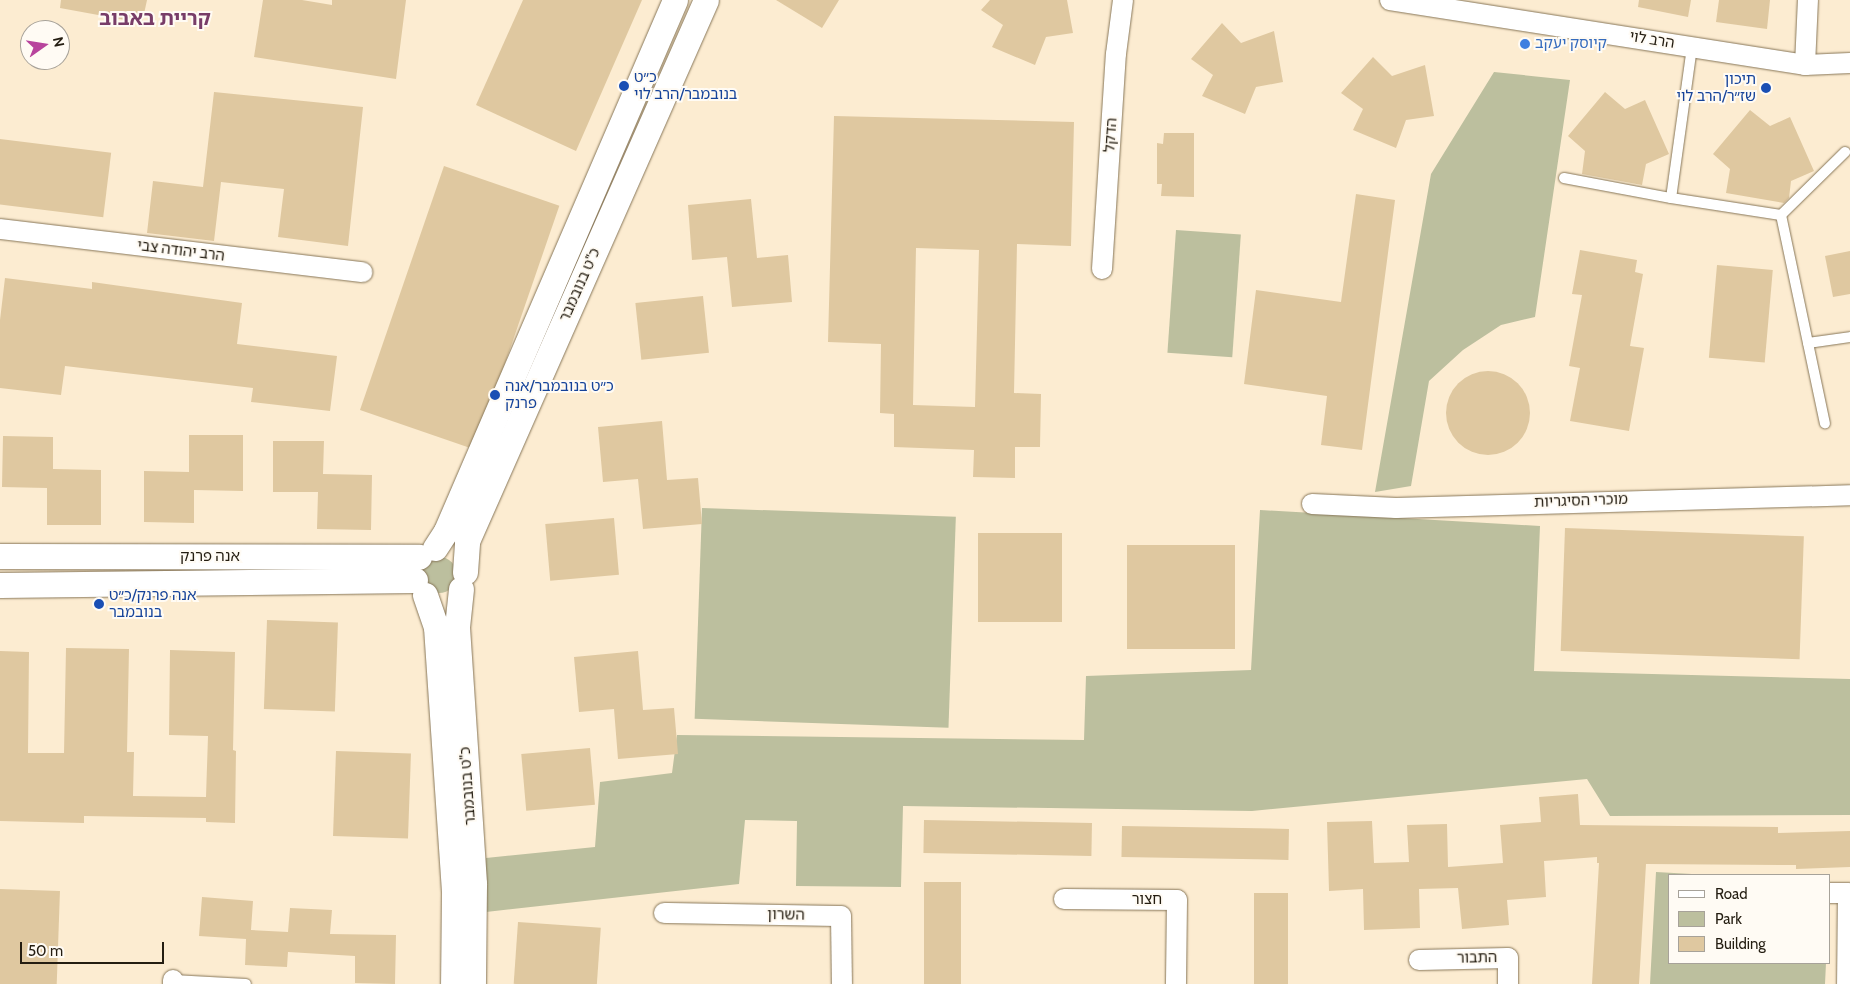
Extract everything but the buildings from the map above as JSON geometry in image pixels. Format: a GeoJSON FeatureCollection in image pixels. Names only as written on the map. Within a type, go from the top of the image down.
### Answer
{"type":"FeatureCollection","features":[{"type":"Feature","properties":{"kind":"street","name":"כ\"ט בנובמבר"},"geometry":{"type":"LineString","coordinates":[[453,984],[454,894],[436,628],[424,570],[446,531],[675,0]]}},
{"type":"Feature","properties":{"kind":"street","name":"כ\"ט בנובמבר"},"geometry":{"type":"LineString","coordinates":[[473,984],[474,884],[457,627],[467,541],[706,0]]}},
{"type":"Feature","properties":{"kind":"street","name":"הדקל"},"geometry":{"type":"LineString","coordinates":[[1102,270],[1116,54],[1123,0]]}},
{"type":"Feature","properties":{"kind":"street","name":"הרב לוי"},"geometry":{"type":"LineString","coordinates":[[1390,0],[1850,71]]}},
{"type":"Feature","properties":{"kind":"street"},"geometry":{"type":"LineString","coordinates":[[1808,0],[1815,65]]}},
{"type":"Feature","properties":{"kind":"street","name":"הרב לוי"},"geometry":{"type":"LineString","coordinates":[[1815,65],[1850,63]]}},
{"type":"Feature","properties":{"kind":"street","name":"הרב יהודה צבי"},"geometry":{"type":"LineString","coordinates":[[0,229],[362,272]]}},
{"type":"Feature","properties":{"kind":"street","name":"מוכרי הסיגריות"},"geometry":{"type":"LineString","coordinates":[[1312,504],[1396,508],[1850,495]]}},
{"type":"Feature","properties":{"kind":"street"},"geometry":{"type":"LineString","coordinates":[[446,548],[460,558],[463,580],[446,598],[433,598],[424,570],[446,548]]}},
{"type":"Feature","properties":{"kind":"street","name":"אנה פרנק"},"geometry":{"type":"LineString","coordinates":[[0,556],[424,570]]}},
{"type":"Feature","properties":{"kind":"street","name":"אנה פרנק"},"geometry":{"type":"LineString","coordinates":[[0,585],[424,570]]}},
{"type":"Feature","properties":{"kind":"street"},"geometry":{"type":"LineString","coordinates":[[1842,893],[1847,984]]}},
{"type":"Feature","properties":{"kind":"street","name":"חצור"},"geometry":{"type":"LineString","coordinates":[[1064,899],[1177,900],[1176,984]]}},
{"type":"Feature","properties":{"kind":"street","name":"השרון"},"geometry":{"type":"LineString","coordinates":[[664,913],[841,916],[842,984]]}},
{"type":"Feature","properties":{"kind":"street","name":"התבור"},"geometry":{"type":"LineString","coordinates":[[1419,960],[1508,958],[1508,984]]}},
{"type":"Feature","properties":{"kind":"lane"},"geometry":{"type":"LineString","coordinates":[[1671,198],[1692,47]]}},
{"type":"Feature","properties":{"kind":"lane"},"geometry":{"type":"LineString","coordinates":[[1781,215],[1845,152]]}},
{"type":"Feature","properties":{"kind":"lane"},"geometry":{"type":"LineString","coordinates":[[1564,178],[1671,198],[1781,215]]}},
{"type":"Feature","properties":{"kind":"lane"},"geometry":{"type":"LineString","coordinates":[[1781,215],[1825,423]]}},
{"type":"Feature","properties":{"kind":"lane"},"geometry":{"type":"LineString","coordinates":[[1808,343],[1850,337]]}},
{"type":"Feature","properties":{"kind":"lane"},"geometry":{"type":"LineString","coordinates":[[173,982],[246,984]]}},
{"type":"Feature","properties":{"kind":"green space"},"geometry":{"type":"Polygon","coordinates":[[[1494,72],[1570,80],[1535,317],[1501,325],[1463,350],[1429,381],[1411,486],[1375,492],[1431,174],[1494,72]]]}},
{"type":"Feature","properties":{"kind":"green space"},"geometry":{"type":"Polygon","coordinates":[[[1176,230],[1241,235],[1232,357],[1167,353],[1176,230]]]}},
{"type":"Feature","properties":{"kind":"green space"},"geometry":{"type":"Polygon","coordinates":[[[702,508],[956,517],[948,728],[695,719],[702,508]]]}},
{"type":"Feature","properties":{"kind":"green space"},"geometry":{"type":"Polygon","coordinates":[[[1260,510],[1540,526],[1534,671],[1850,679],[1850,815],[1610,816],[1587,779],[1252,811],[903,806],[901,887],[796,886],[797,821],[745,820],[739,884],[486,912],[486,858],[595,847],[600,782],[672,773],[677,735],[1084,740],[1086,676],[1251,670],[1260,510]]]}},
{"type":"Feature","properties":{"kind":"green space"},"geometry":{"type":"Polygon","coordinates":[[[439,557],[452,562],[457,575],[452,588],[439,593],[426,588],[421,575],[426,562],[439,557]]]}},
{"type":"Feature","properties":{"kind":"green space"},"geometry":{"type":"Polygon","coordinates":[[[1656,872],[1692,874],[1668,874],[1668,964],[1826,964],[1825,984],[1650,984],[1656,872]]]}},
{"type":"Feature","properties":{"kind":"place","name":"קיוסק יעקב"},"geometry":{"type":"Point","coordinates":[1525,44]}},
{"type":"Feature","properties":{"kind":"place","name":"כ״ט בנובמבר/הרב לוי"},"geometry":{"type":"Point","coordinates":[624,86]}},
{"type":"Feature","properties":{"kind":"place","name":"תיכון שז״ר/הרב לוי"},"geometry":{"type":"Point","coordinates":[1766,88]}},
{"type":"Feature","properties":{"kind":"place","name":"כ״ט בנובמבר/אנה פרנק"},"geometry":{"type":"Point","coordinates":[495,395]}},
{"type":"Feature","properties":{"kind":"place","name":"אנה פרנק/כ״ט בנובמבר"},"geometry":{"type":"Point","coordinates":[99,604]}},
{"type":"Feature","properties":{"kind":"district","name":"קריית באבוב"},"geometry":{"type":"Point","coordinates":[155,18]}}]}
